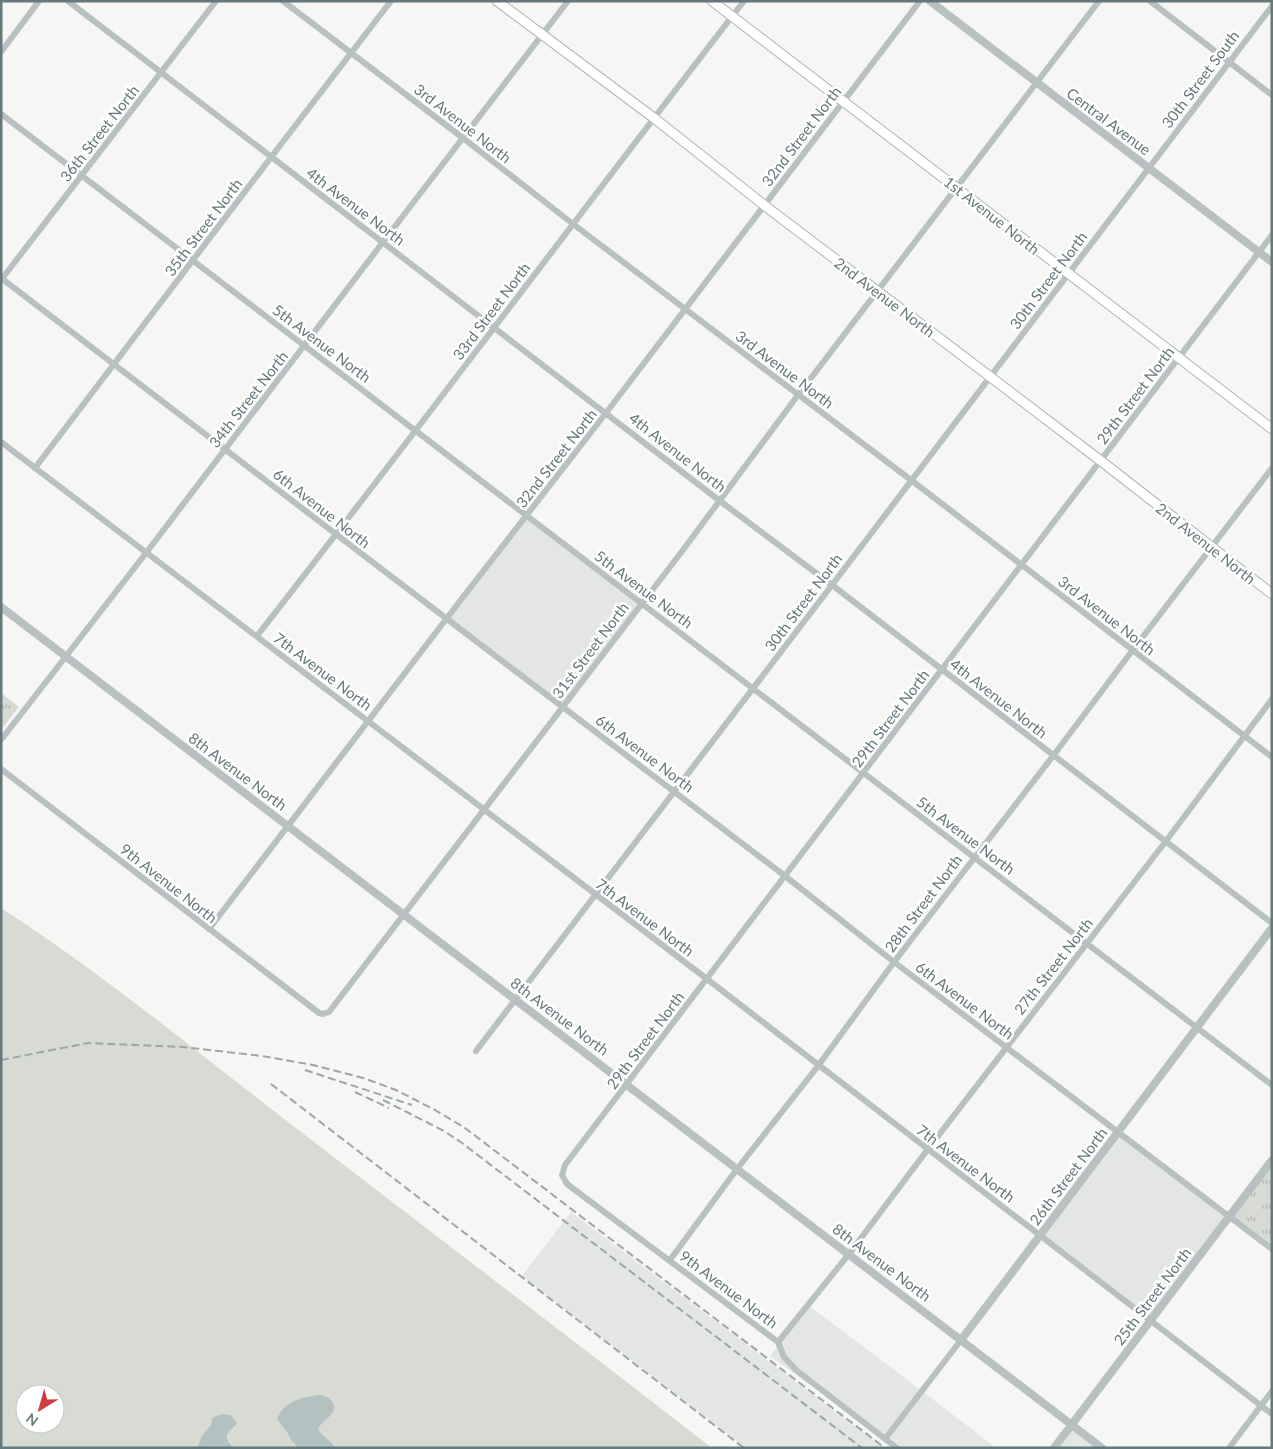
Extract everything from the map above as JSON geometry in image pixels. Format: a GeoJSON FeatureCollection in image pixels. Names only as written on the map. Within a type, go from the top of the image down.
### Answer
{"type":"FeatureCollection","features":[{"type":"Feature","properties":{"kind":"main road","name":"2nd Avenue North"},"geometry":{"type":"LineString","coordinates":[[497,1],[654,118],[764,205],[990,376],[1272,594]]}},
{"type":"Feature","properties":{"kind":"main road","name":"1st Avenue North"},"geometry":{"type":"LineString","coordinates":[[712,1],[1272,429]]}},
{"type":"Feature","properties":{"kind":"street"},"geometry":{"type":"LineString","coordinates":[[1,52],[40,1]]}},
{"type":"Feature","properties":{"kind":"street","name":"4th Avenue North"},"geometry":{"type":"LineString","coordinates":[[68,1],[1272,923]]}},
{"type":"Feature","properties":{"kind":"street","name":"36th Street North"},"geometry":{"type":"LineString","coordinates":[[2,279],[216,1]]}},
{"type":"Feature","properties":{"kind":"street","name":"3rd Avenue North"},"geometry":{"type":"LineString","coordinates":[[283,1],[1272,757]]}},
{"type":"Feature","properties":{"kind":"street","name":"35th Street North"},"geometry":{"type":"LineString","coordinates":[[35,468],[391,1]]}},
{"type":"Feature","properties":{"kind":"street","name":"34th Street North"},"geometry":{"type":"LineString","coordinates":[[1,740],[568,1]]}},
{"type":"Feature","properties":{"kind":"street","name":"33rd Street North"},"geometry":{"type":"LineString","coordinates":[[257,636],[744,1]]}},
{"type":"Feature","properties":{"kind":"street","name":"32nd Street North"},"geometry":{"type":"LineString","coordinates":[[210,929],[920,1]]}},
{"type":"Feature","properties":{"kind":"street","name":"Central Avenue"},"geometry":{"type":"LineString","coordinates":[[930,1],[1272,262]]}},
{"type":"Feature","properties":{"kind":"street","name":"31st Street North"},"geometry":{"type":"LineString","coordinates":[[324,1014],[328,1012],[484,810],[1099,1]]}},
{"type":"Feature","properties":{"kind":"street"},"geometry":{"type":"LineString","coordinates":[[1150,1],[1272,95]]}},
{"type":"Feature","properties":{"kind":"street","name":"30th Street South"},"geometry":{"type":"LineString","coordinates":[[1148,168],[1272,6]]}},
{"type":"Feature","properties":{"kind":"street","name":"5th Avenue North"},"geometry":{"type":"LineString","coordinates":[[1,114],[1272,1085]]}},
{"type":"Feature","properties":{"kind":"street","name":"30th Street North"},"geometry":{"type":"LineString","coordinates":[[476,1051],[1148,168]]}},
{"type":"Feature","properties":{"kind":"street","name":"29th Street North"},"geometry":{"type":"LineString","coordinates":[[562,1176],[565,1166],[706,979],[1272,235]]}},
{"type":"Feature","properties":{"kind":"street","name":"6th Avenue North"},"geometry":{"type":"LineString","coordinates":[[2,279],[1272,1249]]}},
{"type":"Feature","properties":{"kind":"street","name":"7th Avenue North"},"geometry":{"type":"LineString","coordinates":[[1,442],[706,979],[1272,1414]]}},
{"type":"Feature","properties":{"kind":"street","name":"28th Street North"},"geometry":{"type":"LineString","coordinates":[[670,1260],[737,1169],[818,1066],[894,962],[1054,756],[1272,468]]}},
{"type":"Feature","properties":{"kind":"street","name":"8th Avenue North"},"geometry":{"type":"LineString","coordinates":[[1,607],[1102,1448]]}},
{"type":"Feature","properties":{"kind":"street","name":"27th Street North"},"geometry":{"type":"LineString","coordinates":[[778,1342],[849,1254],[1166,841],[1272,699]]}},
{"type":"Feature","properties":{"kind":"street","name":"9th Avenue North"},"geometry":{"type":"LineString","coordinates":[[1,769],[319,1013],[324,1014]]}},
{"type":"Feature","properties":{"kind":"street","name":"26th Street North"},"geometry":{"type":"LineString","coordinates":[[885,1439],[1272,928]]}},
{"type":"Feature","properties":{"kind":"street","name":"25th Street North"},"geometry":{"type":"LineString","coordinates":[[1054,1448],[1272,1160]]}},
{"type":"Feature","properties":{"kind":"street","name":"9th Avenue North"},"geometry":{"type":"LineString","coordinates":[[562,1176],[567,1184],[778,1342],[784,1357],[796,1370],[897,1448]]}},
{"type":"Feature","properties":{"kind":"street"},"geometry":{"type":"LineString","coordinates":[[1229,1448],[1272,1391]]}},
{"type":"Feature","properties":{"kind":"shaded area"},"geometry":{"type":"Polygon","coordinates":[[[527,515],[642,603],[563,707],[447,619],[527,515]]]}},
{"type":"Feature","properties":{"kind":"shaded area"},"geometry":{"type":"Polygon","coordinates":[[[1119,1132],[1229,1217],[1151,1320],[1040,1236],[1119,1132]]]}},
{"type":"Feature","properties":{"kind":"shaded area"},"geometry":{"type":"Polygon","coordinates":[[[571,1212],[884,1448],[746,1448],[522,1276],[571,1212]]]}},
{"type":"Feature","properties":{"kind":"shaded area"},"geometry":{"type":"Polygon","coordinates":[[[809,1306],[996,1448],[897,1448],[770,1356],[809,1306]]]}},
{"type":"Feature","properties":{"kind":"shaded area"},"geometry":{"type":"Polygon","coordinates":[[[321,1395],[331,1400],[334,1410],[318,1429],[335,1448],[299,1448],[277,1419],[289,1404],[308,1397],[321,1395]]]}},
{"type":"Feature","properties":{"kind":"shaded area"},"geometry":{"type":"Polygon","coordinates":[[[223,1414],[231,1415],[237,1423],[227,1434],[227,1439],[234,1448],[196,1448],[202,1436],[211,1425],[212,1419],[223,1414]]]}},
{"type":"Feature","properties":{"kind":"shaded area"},"geometry":{"type":"Polygon","coordinates":[[[1072,1424],[1102,1448],[1054,1448],[1072,1424]]]}},
{"type":"Feature","properties":{"kind":"green space"},"geometry":{"type":"Polygon","coordinates":[[[1,693],[19,707],[1,730],[1,693]]]}},
{"type":"Feature","properties":{"kind":"green space"},"geometry":{"type":"Polygon","coordinates":[[[1,908],[76,959],[149,1014],[712,1448],[1,1448],[1,908]]]}},
{"type":"Feature","properties":{"kind":"green space"},"geometry":{"type":"Polygon","coordinates":[[[1272,1160],[1272,1250],[1229,1217],[1272,1160]]]}},
{"type":"Feature","properties":{"kind":"railway"},"geometry":{"type":"LineString","coordinates":[[1,1060],[88,1043],[183,1047],[262,1056],[313,1065],[363,1078],[396,1090],[465,1128],[885,1448]]}},
{"type":"Feature","properties":{"kind":"railway"},"geometry":{"type":"LineString","coordinates":[[305,1070],[412,1105]]}},
{"type":"Feature","properties":{"kind":"railway"},"geometry":{"type":"LineString","coordinates":[[271,1084],[744,1448]]}},
{"type":"Feature","properties":{"kind":"railway"},"geometry":{"type":"LineString","coordinates":[[355,1092],[389,1108]]}},
{"type":"Feature","properties":{"kind":"railway"},"geometry":{"type":"LineString","coordinates":[[383,1100],[444,1131],[462,1143],[862,1448]]}}]}
